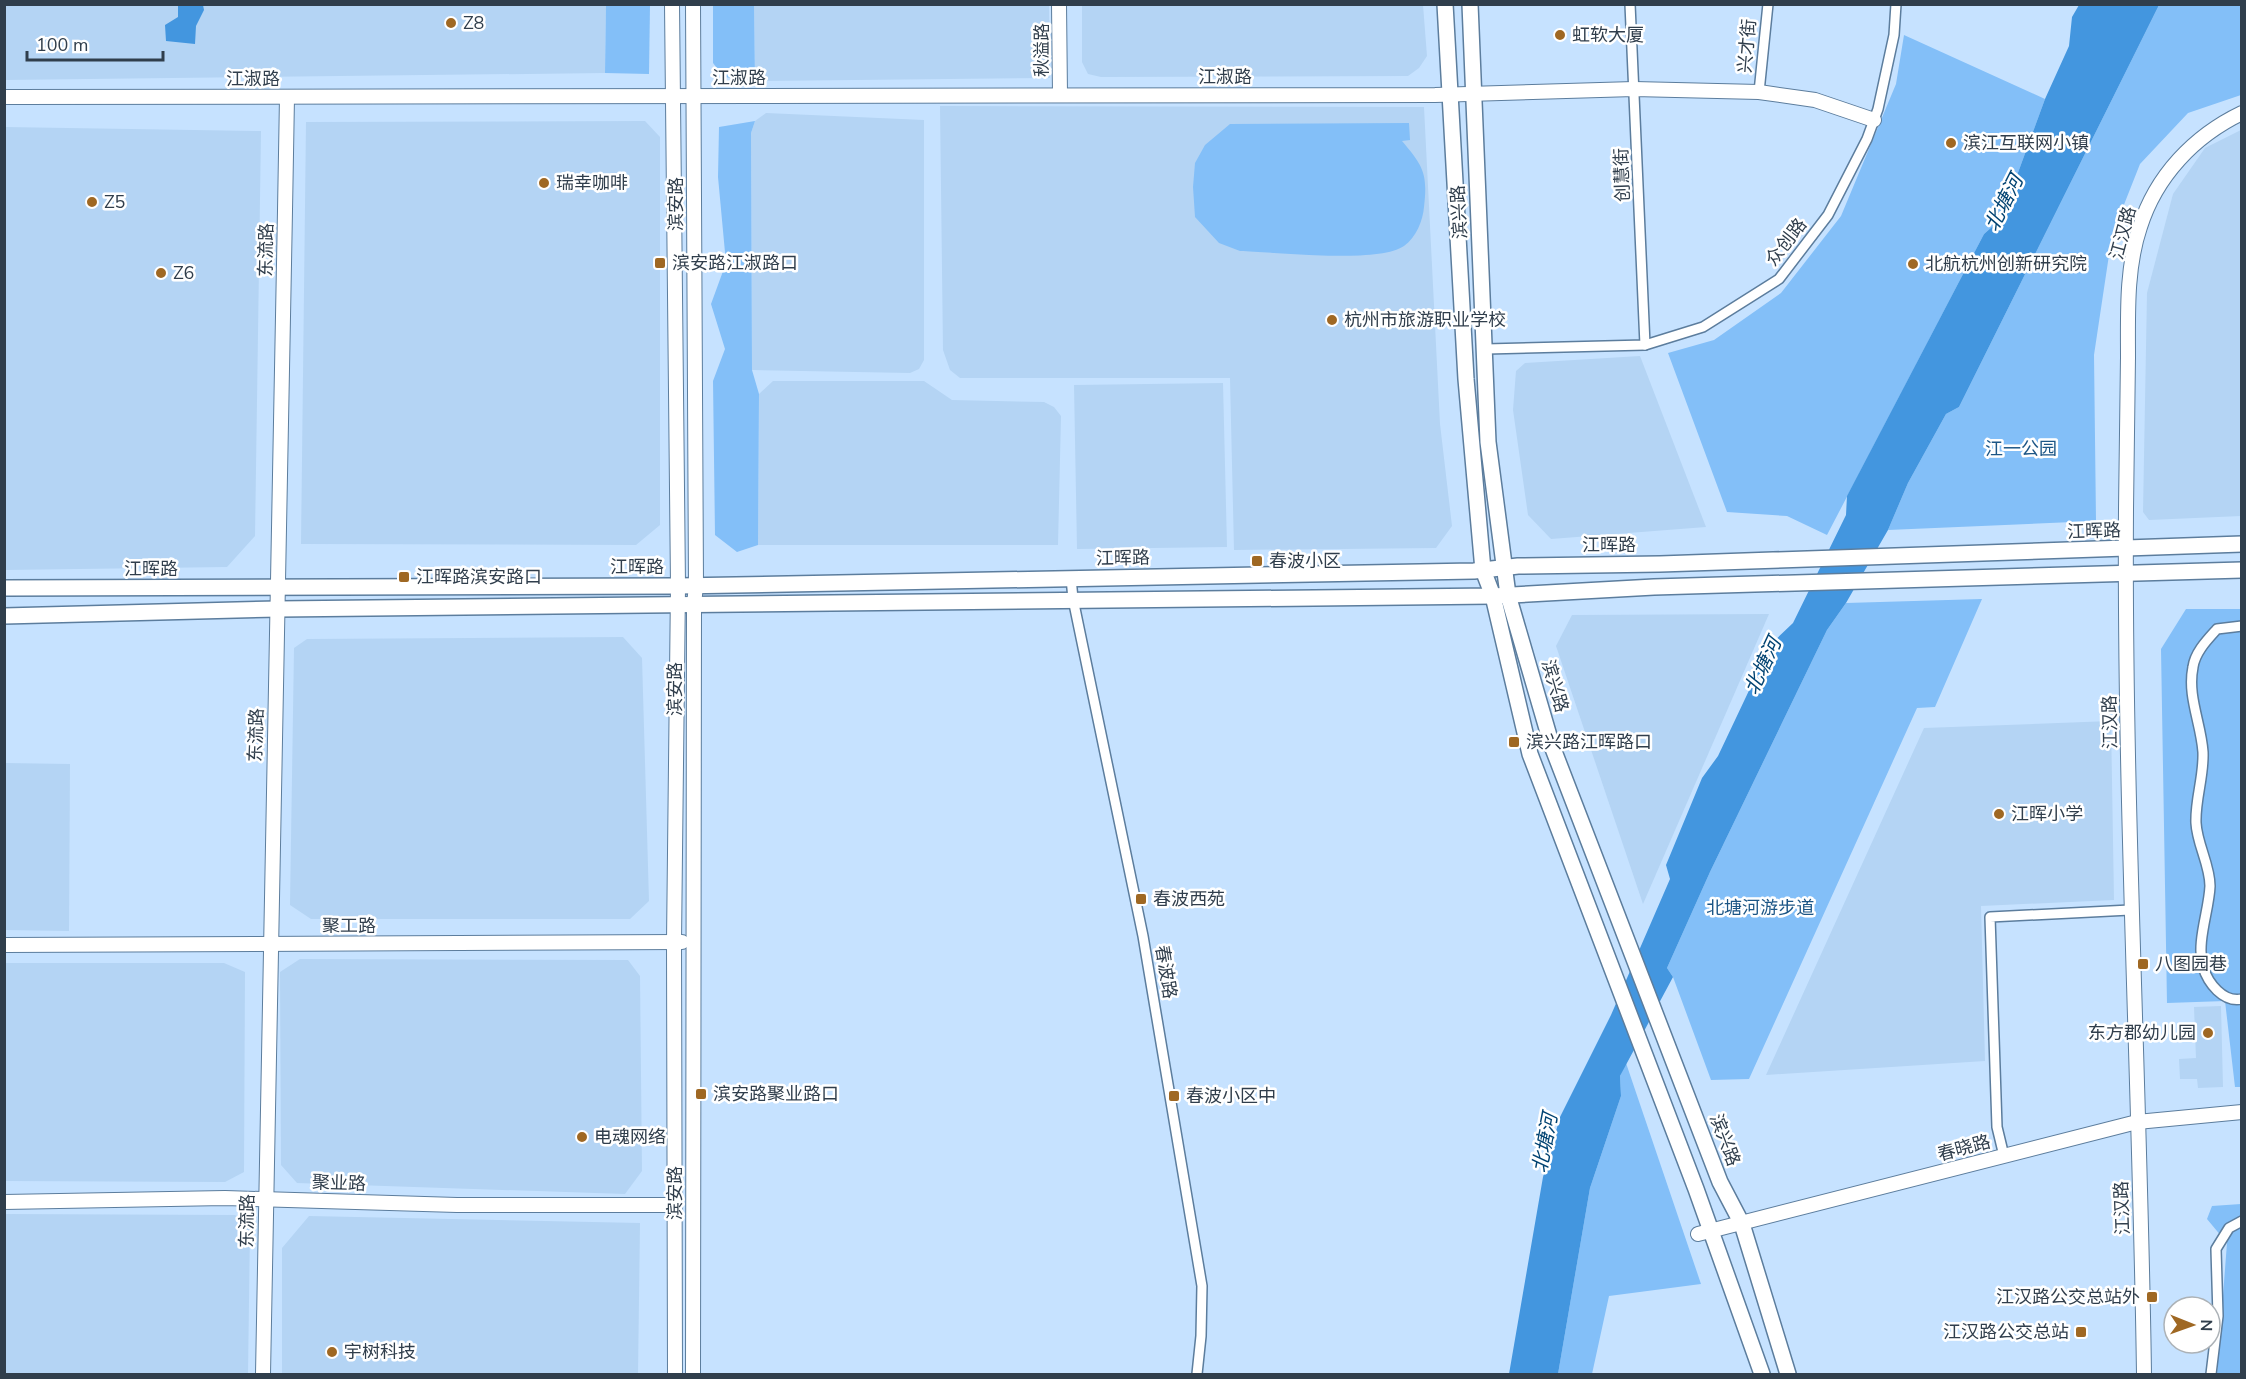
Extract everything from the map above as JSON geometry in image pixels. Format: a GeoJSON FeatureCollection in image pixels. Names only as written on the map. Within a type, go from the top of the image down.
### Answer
{"type":"FeatureCollection","features":[{"type":"Feature","properties":{"kind":"main road","name":"滨兴路"},"geometry":{"type":"LineString","coordinates":[[1445,4],[1466,380],[1483,570],[1493,596],[1530,754],[1696,1189],[1704,1232],[1762,1374]]}},
{"type":"Feature","properties":{"kind":"main road","name":"滨兴路"},"geometry":{"type":"LineString","coordinates":[[1470,4],[1486,349],[1488,442],[1508,595],[1552,746],[1720,1182],[1742,1224],[1788,1374]]}},
{"type":"Feature","properties":{"kind":"main road","name":"江晖路"},"geometry":{"type":"LineString","coordinates":[[4,588],[678,586],[1483,570],[1505,567],[2126,550],[2241,544]]}},
{"type":"Feature","properties":{"kind":"main road"},"geometry":{"type":"LineString","coordinates":[[4,616],[278,609],[1493,596],[1654,587],[2241,570]]}},
{"type":"Feature","properties":{"kind":"street","name":"滨安路"},"geometry":{"type":"LineString","coordinates":[[672,4],[678,586],[674,942],[675,1374]]}},
{"type":"Feature","properties":{"kind":"street","name":"滨安路"},"geometry":{"type":"LineString","coordinates":[[693,4],[696,585],[694,604],[693,1374]]}},
{"type":"Feature","properties":{"kind":"street","name":"秋溢路"},"geometry":{"type":"LineString","coordinates":[[1059,4],[1060,95]]}},
{"type":"Feature","properties":{"kind":"street","name":"创慧街"},"geometry":{"type":"LineString","coordinates":[[1629,4],[1645,345]]}},
{"type":"Feature","properties":{"kind":"street","name":"兴才街"},"geometry":{"type":"LineString","coordinates":[[1759,92],[1768,4]]}},
{"type":"Feature","properties":{"kind":"street","name":"众创路"},"geometry":{"type":"LineString","coordinates":[[1486,349],[1645,345],[1702,327],[1779,279],[1828,214],[1874,120],[1894,35],[1896,4]]}},
{"type":"Feature","properties":{"kind":"street","name":"江淑路"},"geometry":{"type":"LineString","coordinates":[[4,97],[1449,94],[1634,88],[1759,92],[1815,100],[1874,120]]}},
{"type":"Feature","properties":{"kind":"street","name":"东流路"},"geometry":{"type":"LineString","coordinates":[[263,1374],[268,945],[279,588],[287,97]]}},
{"type":"Feature","properties":{"kind":"street","name":"江汉路"},"geometry":{"type":"LineString","coordinates":[[2144,1374],[2130,909],[2125,572],[2128,325],[2131,266],[2139,228],[2152,198],[2168,171],[2195,143],[2241,113]]}},
{"type":"Feature","properties":{"kind":"street","name":"春波路"},"geometry":{"type":"LineString","coordinates":[[1071,578],[1073,599],[1143,936],[1202,1286],[1202,1336],[1197,1374]]}},
{"type":"Feature","properties":{"kind":"street"},"geometry":{"type":"LineString","coordinates":[[2241,626],[2217,629],[2203,645],[2193,664],[2191,691],[2203,750],[2203,779],[2195,803],[2195,821],[2210,883],[2202,944],[2203,965],[2209,981],[2220,994],[2236,1000],[2241,999]]}},
{"type":"Feature","properties":{"kind":"street"},"geometry":{"type":"LineString","coordinates":[[2004,1156],[1997,1127],[1990,917],[2130,909]]}},
{"type":"Feature","properties":{"kind":"street","name":"聚工路"},"geometry":{"type":"LineString","coordinates":[[4,945],[693,941]]}},
{"type":"Feature","properties":{"kind":"street","name":"春晓路"},"geometry":{"type":"LineString","coordinates":[[1704,1232],[2137,1122],[2241,1112]]}},
{"type":"Feature","properties":{"kind":"street","name":"聚业路"},"geometry":{"type":"LineString","coordinates":[[4,1202],[225,1198],[457,1205],[673,1205]]}},
{"type":"Feature","properties":{"kind":"street"},"geometry":{"type":"LineString","coordinates":[[2211,1374],[2218,1316],[2216,1249],[2229,1228],[2241,1221]]}},
{"type":"Feature","properties":{"kind":"shaded area"},"geometry":{"type":"Polygon","coordinates":[[[4,5],[606,5],[605,73],[5,80],[4,5]]]}},
{"type":"Feature","properties":{"kind":"shaded area"},"geometry":{"type":"Polygon","coordinates":[[[754,5],[1049,5],[1050,78],[755,81],[754,5]]]}},
{"type":"Feature","properties":{"kind":"shaded area"},"geometry":{"type":"Polygon","coordinates":[[[1082,5],[1423,5],[1427,56],[1419,68],[1408,76],[1101,77],[1088,74],[1082,62],[1082,5]]]}},
{"type":"Feature","properties":{"kind":"shaded area"},"geometry":{"type":"Polygon","coordinates":[[[940,106],[1424,107],[1440,424],[1452,526],[1436,548],[1234,550],[1230,378],[960,378],[950,370],[943,350],[940,106]]]}},
{"type":"Feature","properties":{"kind":"shaded area"},"geometry":{"type":"Polygon","coordinates":[[[766,113],[924,120],[924,360],[919,369],[910,373],[752,370],[751,133],[755,121],[766,113]]]}},
{"type":"Feature","properties":{"kind":"shaded area"},"geometry":{"type":"Polygon","coordinates":[[[645,121],[660,137],[660,525],[636,545],[301,544],[306,122],[645,121]]]}},
{"type":"Feature","properties":{"kind":"shaded area"},"geometry":{"type":"Polygon","coordinates":[[[5,127],[261,131],[255,536],[227,567],[5,570],[5,127]]]}},
{"type":"Feature","properties":{"kind":"shaded area"},"geometry":{"type":"Polygon","coordinates":[[[2241,130],[2241,516],[2149,520],[2143,512],[2147,293],[2173,194],[2205,148],[2241,130]]]}},
{"type":"Feature","properties":{"kind":"shaded area"},"geometry":{"type":"Polygon","coordinates":[[[1640,356],[1706,527],[1551,539],[1528,515],[1513,410],[1516,371],[1525,363],[1640,356]]]}},
{"type":"Feature","properties":{"kind":"shaded area"},"geometry":{"type":"Polygon","coordinates":[[[773,381],[924,381],[952,400],[1044,402],[1054,407],[1061,416],[1058,545],[758,545],[759,394],[773,381]]]}},
{"type":"Feature","properties":{"kind":"shaded area"},"geometry":{"type":"Polygon","coordinates":[[[1223,383],[1227,547],[1077,549],[1074,385],[1223,383]]]}},
{"type":"Feature","properties":{"kind":"shaded area"},"geometry":{"type":"Polygon","coordinates":[[[1769,614],[1643,904],[1556,646],[1572,615],[1769,614]]]}},
{"type":"Feature","properties":{"kind":"shaded area"},"geometry":{"type":"Polygon","coordinates":[[[623,637],[642,658],[649,901],[630,919],[311,919],[290,905],[294,648],[307,639],[623,637]]]}},
{"type":"Feature","properties":{"kind":"shaded area","name":"江晖小学"},"geometry":{"type":"Polygon","coordinates":[[[2111,721],[2114,900],[1981,906],[1985,1061],[1766,1075],[1924,728],[2111,721]]]}},
{"type":"Feature","properties":{"kind":"shaded area"},"geometry":{"type":"Polygon","coordinates":[[[5,763],[70,764],[69,931],[5,930],[5,763]]]}},
{"type":"Feature","properties":{"kind":"shaded area"},"geometry":{"type":"Polygon","coordinates":[[[300,959],[628,960],[640,976],[642,1171],[625,1194],[297,1183],[281,1165],[280,972],[300,959]]]}},
{"type":"Feature","properties":{"kind":"shaded area"},"geometry":{"type":"Polygon","coordinates":[[[5,963],[224,963],[245,972],[244,1172],[225,1182],[5,1181],[5,963]]]}},
{"type":"Feature","properties":{"kind":"shaded area","name":"东方郡幼儿园"},"geometry":{"type":"Polygon","coordinates":[[[2221,1006],[2223,1087],[2198,1088],[2197,1079],[2180,1079],[2179,1059],[2196,1058],[2194,1007],[2221,1006]]]}},
{"type":"Feature","properties":{"kind":"shaded area"},"geometry":{"type":"Polygon","coordinates":[[[5,1214],[235,1215],[250,1228],[248,1374],[5,1374],[5,1214]]]}},
{"type":"Feature","properties":{"kind":"shaded area"},"geometry":{"type":"Polygon","coordinates":[[[309,1216],[640,1223],[638,1374],[282,1374],[282,1248],[309,1216]]]}},
{"type":"Feature","properties":{"kind":"green space"},"geometry":{"type":"Polygon","coordinates":[[[606,5],[650,5],[649,74],[605,73],[606,5]]]}},
{"type":"Feature","properties":{"kind":"green space"},"geometry":{"type":"Polygon","coordinates":[[[713,5],[754,5],[755,81],[724,77],[713,63],[713,5]]]}},
{"type":"Feature","properties":{"kind":"green space","name":"江一公园"},"geometry":{"type":"Polygon","coordinates":[[[2159,5],[2241,5],[2241,95],[2188,113],[2140,164],[2112,235],[2094,355],[2096,521],[1888,530],[1908,483],[1946,414],[1959,407],[2159,5]]]}},
{"type":"Feature","properties":{"kind":"green space"},"geometry":{"type":"Polygon","coordinates":[[[1904,35],[2045,99],[2001,219],[1984,234],[1827,535],[1787,516],[1727,512],[1668,353],[1714,340],[1781,293],[1841,216],[1896,84],[1904,35]]]}},
{"type":"Feature","properties":{"kind":"green space"},"geometry":{"type":"Polygon","coordinates":[[[755,121],[751,133],[752,370],[759,394],[758,545],[737,552],[715,535],[713,381],[725,349],[711,304],[726,263],[718,177],[719,127],[755,121]]]}},
{"type":"Feature","properties":{"kind":"green space"},"geometry":{"type":"Polygon","coordinates":[[[1409,123],[1410,140],[1402,141],[1415,157],[1422,171],[1425,195],[1420,223],[1415,234],[1404,246],[1372,255],[1350,256],[1240,251],[1219,243],[1195,217],[1193,187],[1195,163],[1205,145],[1230,124],[1409,123]]]}},
{"type":"Feature","properties":{"kind":"green space","name":"北塘河游步道"},"geometry":{"type":"Polygon","coordinates":[[[1982,599],[1935,707],[1917,708],[1749,1079],[1711,1080],[1673,977],[1667,968],[1710,872],[1827,630],[1846,603],[1982,599]]]}},
{"type":"Feature","properties":{"kind":"green space"},"geometry":{"type":"Polygon","coordinates":[[[2186,609],[2241,609],[2241,1087],[2235,1087],[2225,1001],[2167,1003],[2161,649],[2186,609]]]}},
{"type":"Feature","properties":{"kind":"green space"},"geometry":{"type":"Polygon","coordinates":[[[1626,1063],[1701,1284],[1609,1296],[1592,1374],[1558,1374],[1590,1188],[1621,1096],[1620,1076],[1626,1063]]]}},
{"type":"Feature","properties":{"kind":"green space"},"geometry":{"type":"Polygon","coordinates":[[[2241,1204],[2241,1374],[2217,1374],[2218,1355],[2222,1355],[2222,1308],[2227,1243],[2207,1219],[2212,1206],[2241,1204]]]}},
{"type":"Feature","properties":{"kind":"water"},"geometry":{"type":"Polygon","coordinates":[[[178,5],[203,5],[204,10],[196,26],[195,44],[166,41],[165,25],[178,17],[178,5]]]}},
{"type":"Feature","properties":{"kind":"water","name":"北塘河"},"geometry":{"type":"Polygon","coordinates":[[[2079,5],[2159,5],[1959,407],[1946,414],[1908,483],[1888,530],[1846,603],[1827,630],[1710,872],[1667,968],[1673,977],[1620,1076],[1621,1096],[1590,1188],[1558,1374],[1509,1374],[1543,1177],[1560,1117],[1611,1015],[1670,879],[1666,865],[1702,778],[1718,756],[1771,644],[1793,623],[1846,515],[1847,496],[1984,234],[2001,219],[2045,99],[2069,46],[2072,17],[2079,5]]]}},
{"type":"Feature","properties":{"kind":"place","name":"Z8"},"geometry":{"type":"Point","coordinates":[451,23]}},
{"type":"Feature","properties":{"kind":"place","name":"虹软大厦"},"geometry":{"type":"Point","coordinates":[1560,35]}},
{"type":"Feature","properties":{"kind":"place","name":"滨江互联网小镇"},"geometry":{"type":"Point","coordinates":[1951,143]}},
{"type":"Feature","properties":{"kind":"place","name":"瑞幸咖啡"},"geometry":{"type":"Point","coordinates":[544,183]}},
{"type":"Feature","properties":{"kind":"place","name":"Z5"},"geometry":{"type":"Point","coordinates":[92,202]}},
{"type":"Feature","properties":{"kind":"place","name":"滨安路江淑路口"},"geometry":{"type":"Point","coordinates":[660,263]}},
{"type":"Feature","properties":{"kind":"place","name":"北航杭州创新研究院"},"geometry":{"type":"Point","coordinates":[1913,264]}},
{"type":"Feature","properties":{"kind":"place","name":"Z6"},"geometry":{"type":"Point","coordinates":[161,273]}},
{"type":"Feature","properties":{"kind":"place","name":"杭州市旅游职业学校"},"geometry":{"type":"Point","coordinates":[1332,320]}},
{"type":"Feature","properties":{"kind":"place","name":"春波小区"},"geometry":{"type":"Point","coordinates":[1257,561]}},
{"type":"Feature","properties":{"kind":"place","name":"江晖路滨安路口"},"geometry":{"type":"Point","coordinates":[404,577]}},
{"type":"Feature","properties":{"kind":"place","name":"滨兴路江晖路口"},"geometry":{"type":"Point","coordinates":[1514,742]}},
{"type":"Feature","properties":{"kind":"place","name":"江晖小学"},"geometry":{"type":"Point","coordinates":[1999,814]}},
{"type":"Feature","properties":{"kind":"place","name":"春波西苑"},"geometry":{"type":"Point","coordinates":[1141,899]}},
{"type":"Feature","properties":{"kind":"place","name":"八图园巷"},"geometry":{"type":"Point","coordinates":[2143,964]}},
{"type":"Feature","properties":{"kind":"place","name":"东方郡幼儿园"},"geometry":{"type":"Point","coordinates":[2208,1033]}},
{"type":"Feature","properties":{"kind":"place","name":"滨安路聚业路口"},"geometry":{"type":"Point","coordinates":[701,1094]}},
{"type":"Feature","properties":{"kind":"place","name":"春波小区中"},"geometry":{"type":"Point","coordinates":[1174,1096]}},
{"type":"Feature","properties":{"kind":"place","name":"电魂网络"},"geometry":{"type":"Point","coordinates":[582,1137]}},
{"type":"Feature","properties":{"kind":"place","name":"江汉路公交总站外"},"geometry":{"type":"Point","coordinates":[2152,1297]}},
{"type":"Feature","properties":{"kind":"place","name":"江汉路公交总站"},"geometry":{"type":"Point","coordinates":[2081,1332]}},
{"type":"Feature","properties":{"kind":"place","name":"宇树科技"},"geometry":{"type":"Point","coordinates":[332,1352]}}]}
